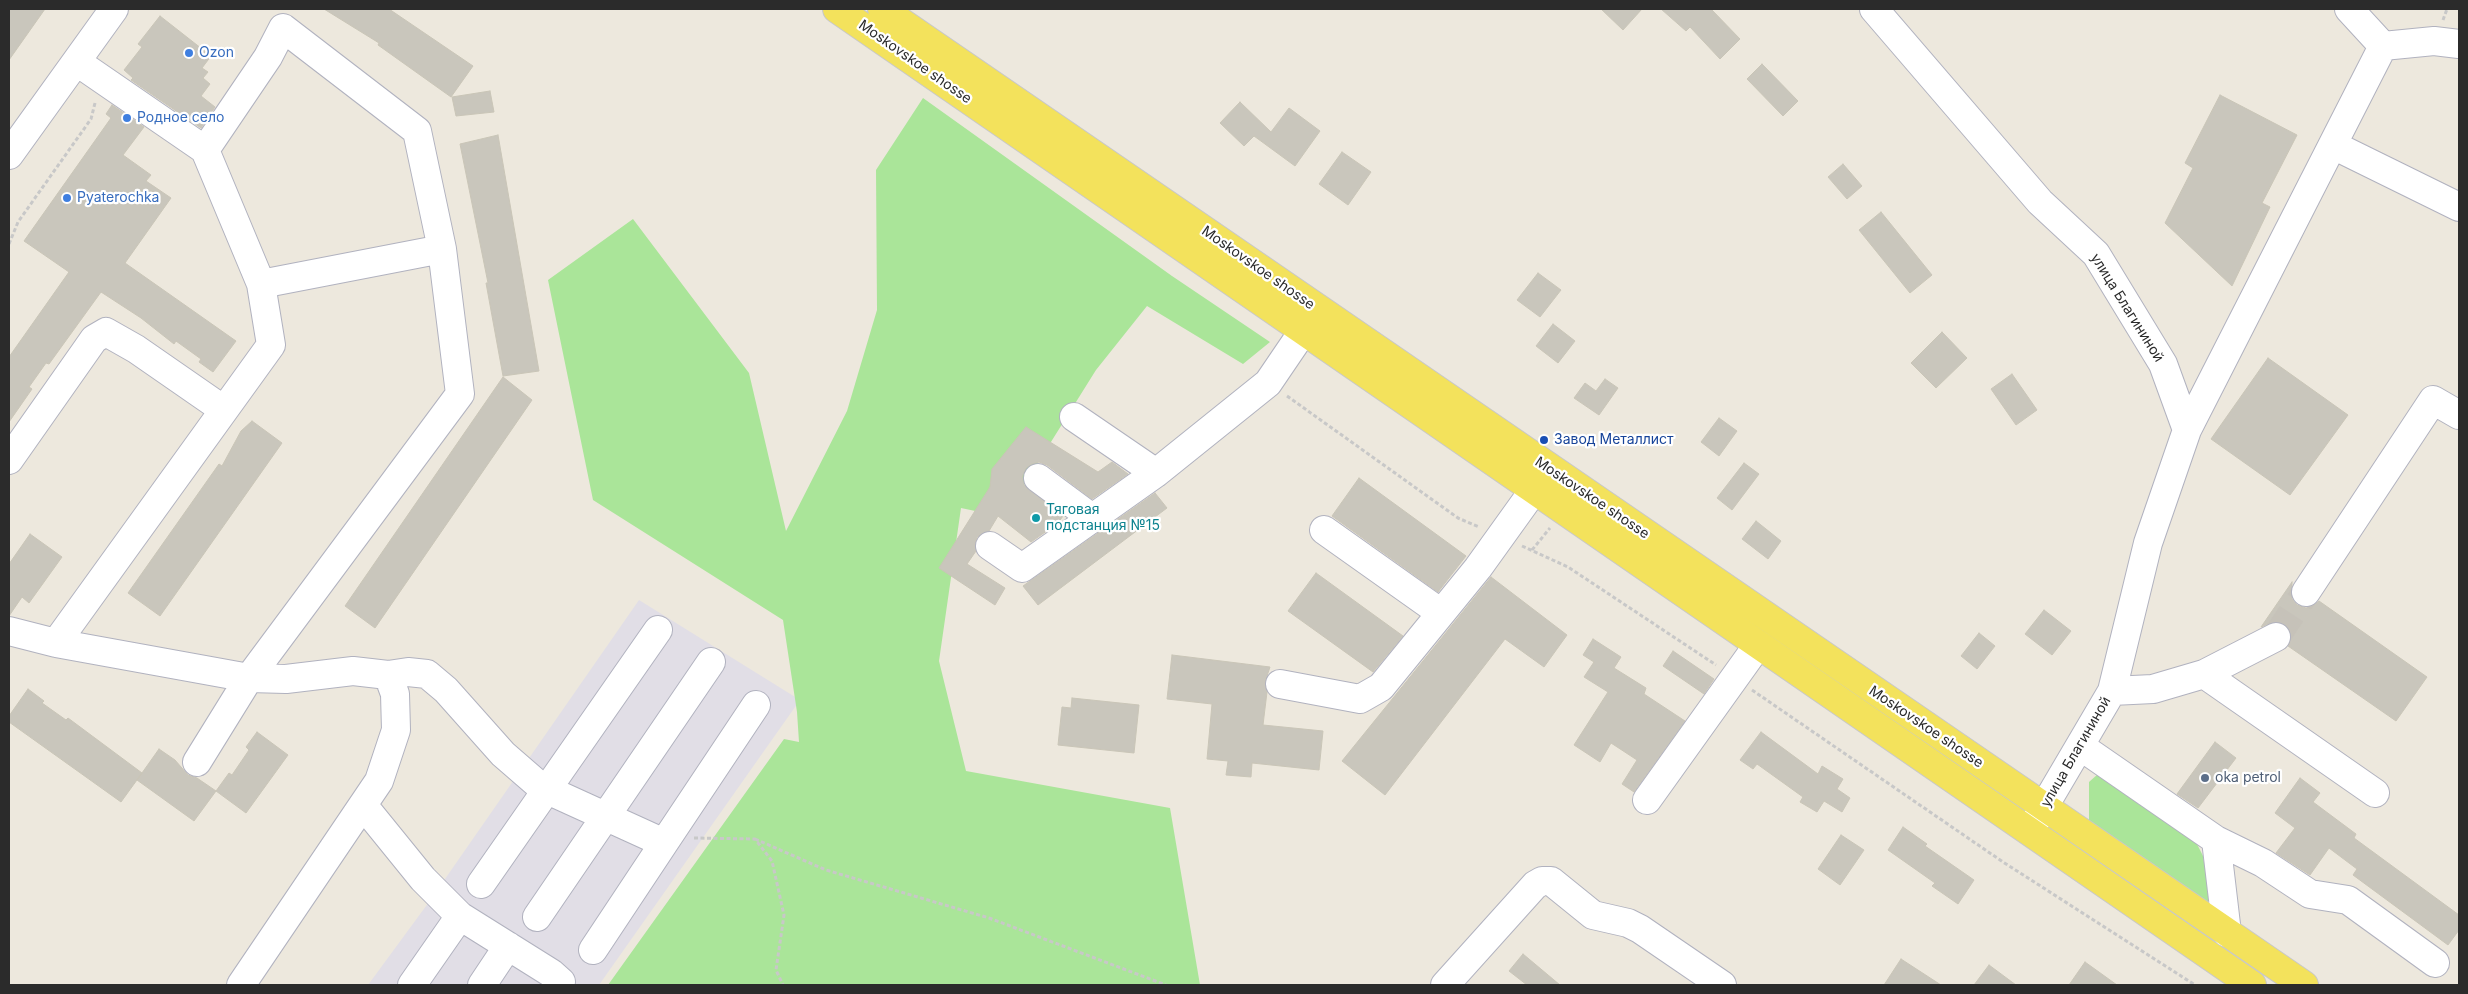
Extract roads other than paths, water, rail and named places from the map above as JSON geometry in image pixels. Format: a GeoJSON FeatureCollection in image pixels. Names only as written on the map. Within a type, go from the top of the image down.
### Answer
{"type":"FeatureCollection","features":[{"type":"Feature","properties":{"kind":"main road","name":"Moskovskoe shosse"},"geometry":{"type":"LineString","coordinates":[[837,9],[2252,985]]}},
{"type":"Feature","properties":{"kind":"main road","name":"Moskovskoe shosse"},"geometry":{"type":"LineString","coordinates":[[882,9],[2304,985]]}},
{"type":"Feature","properties":{"kind":"street"},"geometry":{"type":"LineString","coordinates":[[9,155],[114,9]]}},
{"type":"Feature","properties":{"kind":"street","name":"улица Благининой"},"geometry":{"type":"LineString","coordinates":[[1874,9],[2040,202],[2096,254],[2163,364],[2187,430],[2148,543],[2112,691],[2029,832]]}},
{"type":"Feature","properties":{"kind":"street"},"geometry":{"type":"LineString","coordinates":[[2348,9],[2383,46]]}},
{"type":"Feature","properties":{"kind":"street"},"geometry":{"type":"LineString","coordinates":[[197,762],[248,678],[460,394],[442,249],[417,130],[282,28],[268,57],[205,150]]}},
{"type":"Feature","properties":{"kind":"street"},"geometry":{"type":"LineString","coordinates":[[2383,46],[2434,41],[2459,44]]}},
{"type":"Feature","properties":{"kind":"street"},"geometry":{"type":"LineString","coordinates":[[2187,430],[2383,46]]}},
{"type":"Feature","properties":{"kind":"street"},"geometry":{"type":"LineString","coordinates":[[56,643],[271,345],[261,284],[205,150],[77,62]]}},
{"type":"Feature","properties":{"kind":"street"},"geometry":{"type":"LineString","coordinates":[[2333,145],[2459,207]]}},
{"type":"Feature","properties":{"kind":"street"},"geometry":{"type":"LineString","coordinates":[[261,284],[442,249]]}},
{"type":"Feature","properties":{"kind":"street"},"geometry":{"type":"LineString","coordinates":[[990,546],[1022,568],[1156,472],[1268,383],[1304,330]]}},
{"type":"Feature","properties":{"kind":"street"},"geometry":{"type":"LineString","coordinates":[[9,460],[94,339],[106,332],[120,339],[224,410]]}},
{"type":"Feature","properties":{"kind":"street"},"geometry":{"type":"LineString","coordinates":[[2306,592],[2432,400],[2459,415]]}},
{"type":"Feature","properties":{"kind":"street"},"geometry":{"type":"LineString","coordinates":[[1074,416],[1156,472]]}},
{"type":"Feature","properties":{"kind":"street"},"geometry":{"type":"LineString","coordinates":[[1038,478],[1092,518]]}},
{"type":"Feature","properties":{"kind":"street"},"geometry":{"type":"LineString","coordinates":[[1280,684],[1360,699],[1381,687],[1502,537],[1534,490]]}},
{"type":"Feature","properties":{"kind":"street"},"geometry":{"type":"LineString","coordinates":[[1324,530],[1441,613]]}},
{"type":"Feature","properties":{"kind":"street"},"geometry":{"type":"LineString","coordinates":[[481,884],[658,630]]}},
{"type":"Feature","properties":{"kind":"street"},"geometry":{"type":"LineString","coordinates":[[9,631],[56,643],[248,678],[286,680],[353,671],[388,675],[408,672],[427,674],[446,690],[502,754],[546,789],[604,815],[669,835]]}},
{"type":"Feature","properties":{"kind":"street"},"geometry":{"type":"LineString","coordinates":[[2112,691],[2153,689],[2204,674],[2276,637]]}},
{"type":"Feature","properties":{"kind":"street"},"geometry":{"type":"LineString","coordinates":[[1647,800],[1758,645]]}},
{"type":"Feature","properties":{"kind":"street"},"geometry":{"type":"LineString","coordinates":[[537,917],[604,815],[711,662]]}},
{"type":"Feature","properties":{"kind":"street"},"geometry":{"type":"LineString","coordinates":[[2204,674],[2375,793]]}},
{"type":"Feature","properties":{"kind":"street"},"geometry":{"type":"LineString","coordinates":[[241,985],[379,782],[396,730],[395,694],[388,675]]}},
{"type":"Feature","properties":{"kind":"street"},"geometry":{"type":"LineString","coordinates":[[593,950],[756,705]]}},
{"type":"Feature","properties":{"kind":"street"},"geometry":{"type":"LineString","coordinates":[[2080,746],[2216,840],[2263,863],[2310,894],[2348,900],[2435,963]]}},
{"type":"Feature","properties":{"kind":"street"},"geometry":{"type":"LineString","coordinates":[[363,805],[423,879],[460,916],[551,973],[561,982],[559,985]]}},
{"type":"Feature","properties":{"kind":"street"},"geometry":{"type":"LineString","coordinates":[[2216,840],[2227,932]]}},
{"type":"Feature","properties":{"kind":"street"},"geometry":{"type":"LineString","coordinates":[[1445,985],[1535,885],[1542,881],[1551,880],[1593,915],[1628,923],[1640,929],[1722,985]]}},
{"type":"Feature","properties":{"kind":"street"},"geometry":{"type":"LineString","coordinates":[[412,985],[460,916]]}},
{"type":"Feature","properties":{"kind":"street"},"geometry":{"type":"LineString","coordinates":[[482,985],[508,946]]}},
{"type":"Feature","properties":{"kind":"tunnel"},"geometry":{"type":"LineString","coordinates":[[2276,637],[2306,592]]}},
{"type":"Feature","properties":{"kind":"place","name":"Ozon"},"geometry":{"type":"Point","coordinates":[189,53]}},
{"type":"Feature","properties":{"kind":"place","name":"Родное село"},"geometry":{"type":"Point","coordinates":[127,118]}},
{"type":"Feature","properties":{"kind":"place","name":"Pyaterochka"},"geometry":{"type":"Point","coordinates":[67,198]}},
{"type":"Feature","properties":{"kind":"place","name":"Завод Металлист"},"geometry":{"type":"Point","coordinates":[1544,440]}},
{"type":"Feature","properties":{"kind":"place","name":"Тяговая подстанция №15"},"geometry":{"type":"Point","coordinates":[1036,518]}},
{"type":"Feature","properties":{"kind":"place","name":"oka petrol"},"geometry":{"type":"Point","coordinates":[2205,778]}}]}
